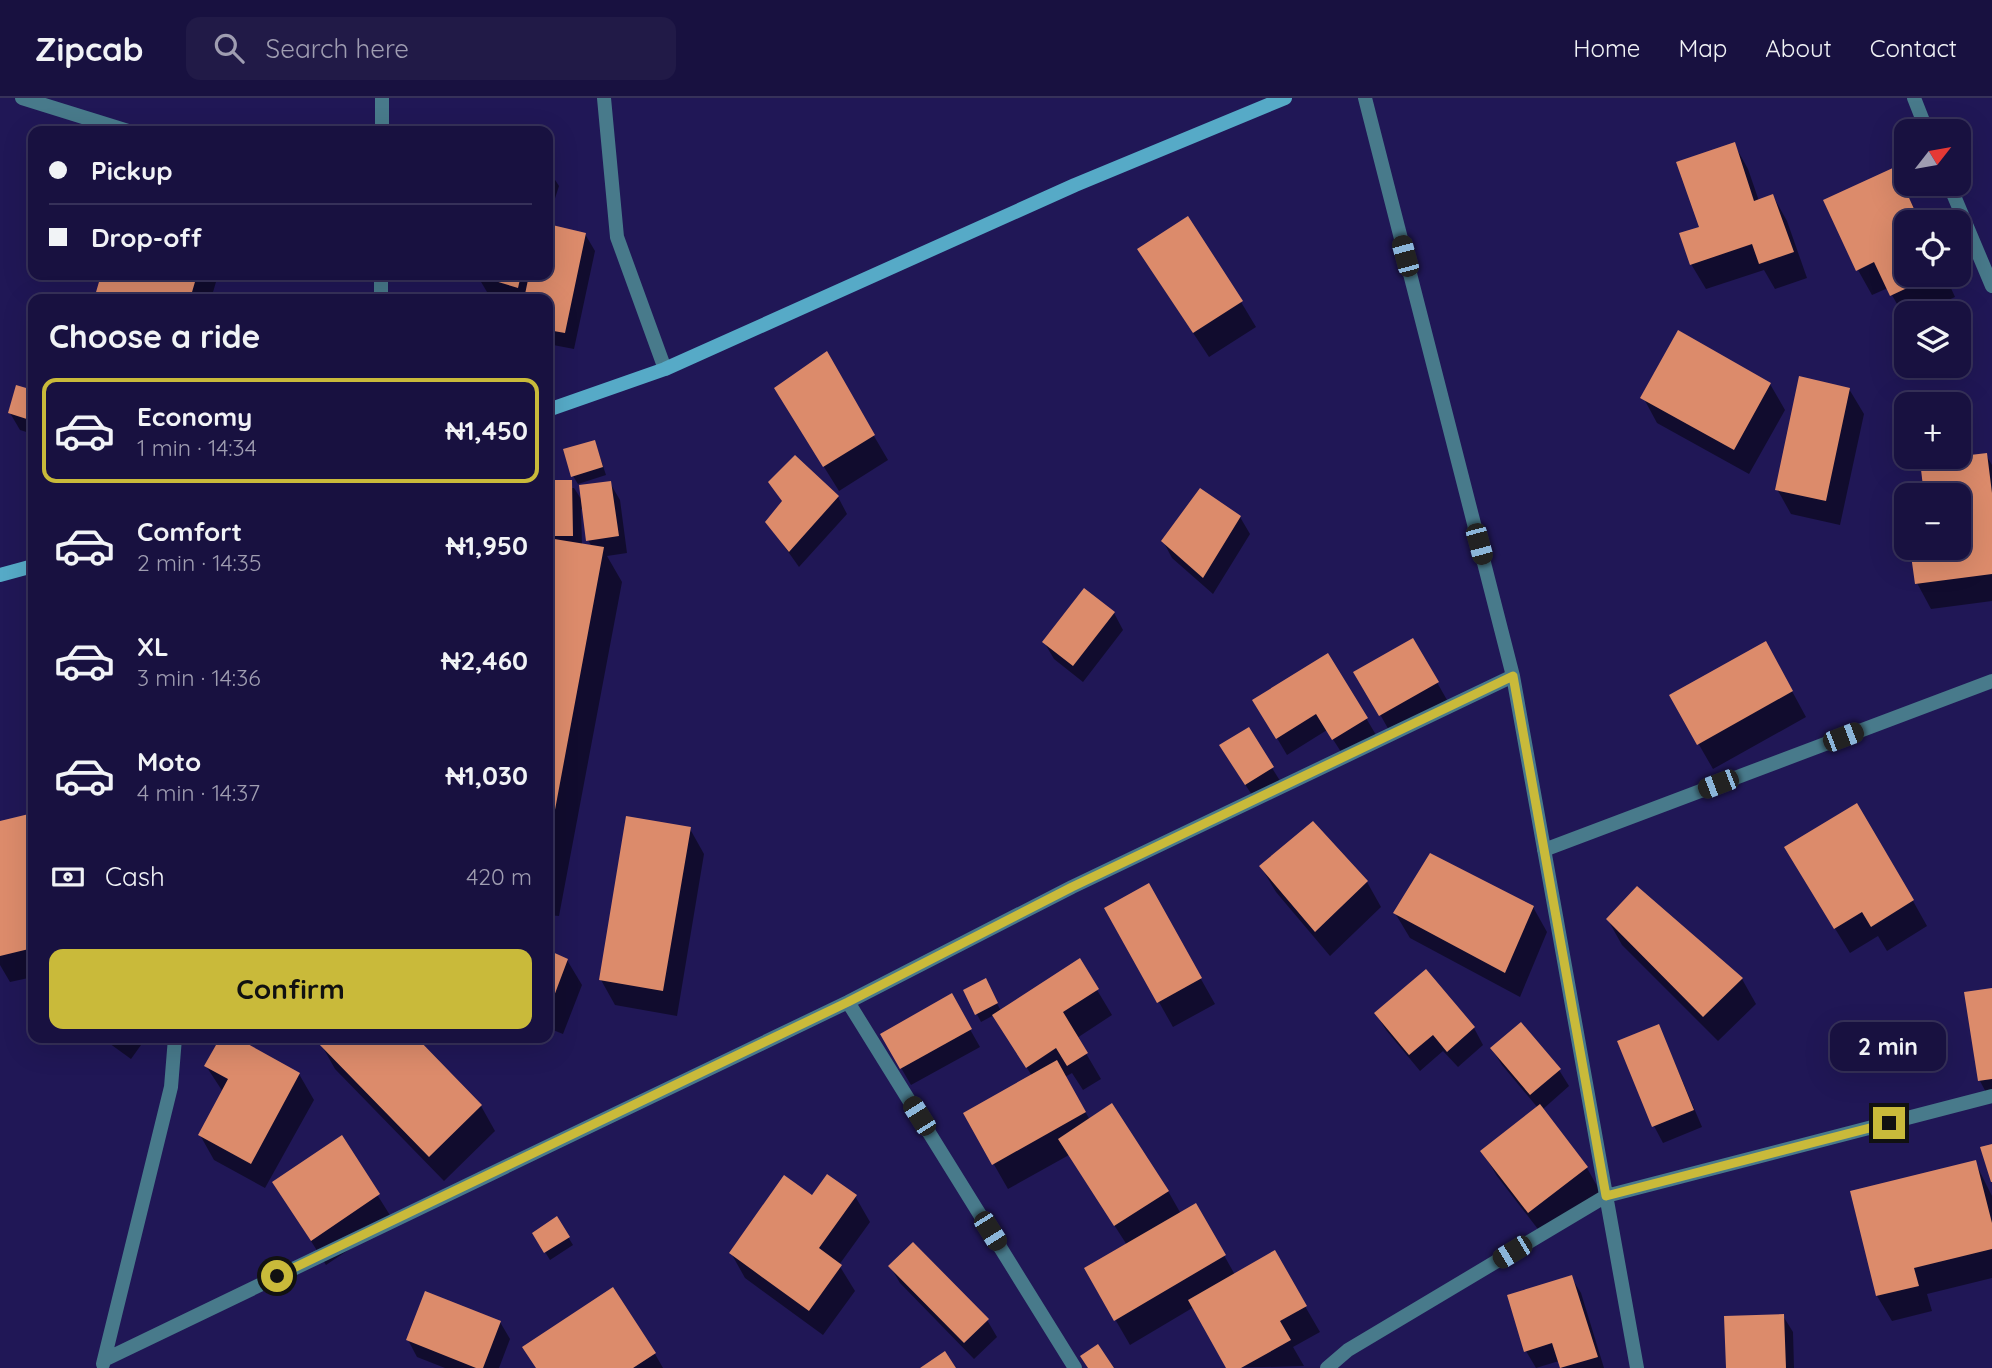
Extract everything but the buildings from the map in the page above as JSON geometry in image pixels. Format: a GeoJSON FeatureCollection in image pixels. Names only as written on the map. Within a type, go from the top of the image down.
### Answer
{"type":"FeatureCollection","features":[{"type":"Feature","properties":{"kind":"street"},"geometry":{"type":"LineString","coordinates":[[22,98],[112,126]]}},
{"type":"Feature","properties":{"kind":"street"},"geometry":{"type":"LineString","coordinates":[[382,98],[382,126]]}},
{"type":"Feature","properties":{"kind":"street"},"geometry":{"type":"LineString","coordinates":[[604,98],[617,237],[665,369]]}},
{"type":"Feature","properties":{"kind":"street"},"geometry":{"type":"LineString","coordinates":[[553,408],[665,369],[1075,185],[1283,98]]}},
{"type":"Feature","properties":{"kind":"street"},"geometry":{"type":"LineString","coordinates":[[1365,98],[1513,676],[1637,1368]]}},
{"type":"Feature","properties":{"kind":"street"},"geometry":{"type":"LineString","coordinates":[[1914,98],[1922,119]]}},
{"type":"Feature","properties":{"kind":"street"},"geometry":{"type":"LineString","coordinates":[[1954,196],[1992,286]]}},
{"type":"Feature","properties":{"kind":"street"},"geometry":{"type":"LineString","coordinates":[[0,575],[28,567]]}},
{"type":"Feature","properties":{"kind":"street"},"geometry":{"type":"LineString","coordinates":[[103,1364],[848,1002],[1072,887],[1513,676]]}},
{"type":"Feature","properties":{"kind":"street"},"geometry":{"type":"LineString","coordinates":[[1544,850],[1992,681]]}},
{"type":"Feature","properties":{"kind":"street"},"geometry":{"type":"LineString","coordinates":[[848,1002],[1075,1368]]}},
{"type":"Feature","properties":{"kind":"street"},"geometry":{"type":"LineString","coordinates":[[103,1364],[171,1087],[174,1043]]}},
{"type":"Feature","properties":{"kind":"street"},"geometry":{"type":"LineString","coordinates":[[1327,1368],[1348,1350],[1606,1196],[1992,1096]]}},
{"type":"Feature","properties":{"kind":"route"},"geometry":{"type":"LineString","coordinates":[[277,1276],[848,1002],[1072,887],[1513,676],[1606,1196],[1889,1123]]}}]}
